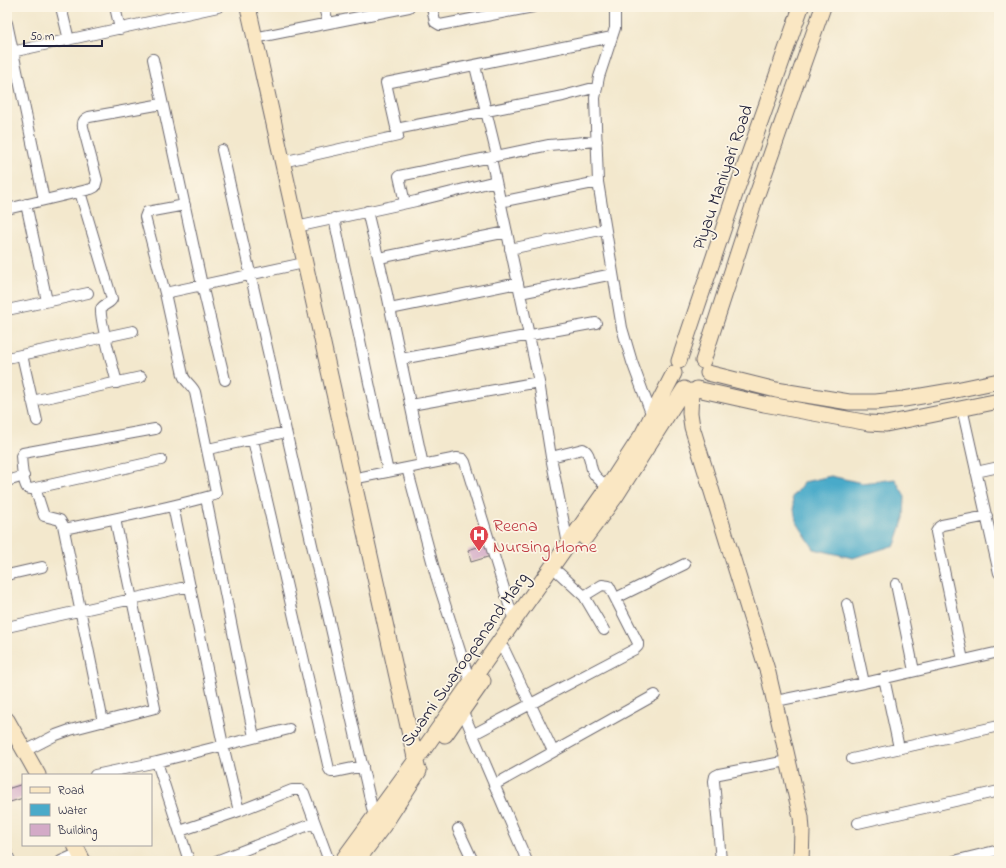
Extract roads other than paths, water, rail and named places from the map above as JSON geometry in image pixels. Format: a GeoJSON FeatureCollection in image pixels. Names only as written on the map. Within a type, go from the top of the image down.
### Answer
{"type":"FeatureCollection","features":[{"type":"Feature","properties":{"kind":"street"},"geometry":{"type":"LineString","coordinates":[[61,7],[69,40]]}},
{"type":"Feature","properties":{"kind":"street"},"geometry":{"type":"LineString","coordinates":[[115,7],[120,29]]}},
{"type":"Feature","properties":{"kind":"street"},"geometry":{"type":"LineString","coordinates":[[10,52],[218,7]]}},
{"type":"Feature","properties":{"kind":"street"},"geometry":{"type":"LineString","coordinates":[[248,7],[352,479],[417,765]]}},
{"type":"Feature","properties":{"kind":"street"},"geometry":{"type":"LineString","coordinates":[[324,7],[328,23]]}},
{"type":"Feature","properties":{"kind":"street"},"geometry":{"type":"LineString","coordinates":[[254,38],[328,23],[357,12],[409,7]]}},
{"type":"Feature","properties":{"kind":"street"},"geometry":{"type":"LineString","coordinates":[[432,7],[435,22],[440,25],[533,7]]}},
{"type":"Feature","properties":{"kind":"street"},"geometry":{"type":"LineString","coordinates":[[615,7],[616,20],[597,87],[598,182],[625,338],[652,416]]}},
{"type":"Feature","properties":{"kind":"street","name":"Piyau Maniyari Road"},"geometry":{"type":"LineString","coordinates":[[676,367],[801,7]]}},
{"type":"Feature","properties":{"kind":"street"},"geometry":{"type":"LineString","coordinates":[[691,390],[703,386],[707,380],[706,367],[754,203],[823,7]]}},
{"type":"Feature","properties":{"kind":"street"},"geometry":{"type":"LineString","coordinates":[[7,23],[10,52],[44,200]]}},
{"type":"Feature","properties":{"kind":"street"},"geometry":{"type":"LineString","coordinates":[[282,162],[398,136],[386,83],[612,37]]}},
{"type":"Feature","properties":{"kind":"street"},"geometry":{"type":"LineString","coordinates":[[153,59],[184,205],[225,380]]}},
{"type":"Feature","properties":{"kind":"street"},"geometry":{"type":"LineString","coordinates":[[475,66],[486,111],[500,202],[539,382],[551,457],[568,544]]}},
{"type":"Feature","properties":{"kind":"street"},"geometry":{"type":"LineString","coordinates":[[396,129],[563,96],[597,87]]}},
{"type":"Feature","properties":{"kind":"street"},"geometry":{"type":"LineString","coordinates":[[7,208],[80,192],[95,187],[96,184],[82,122],[84,119],[162,104]]}},
{"type":"Feature","properties":{"kind":"street"},"geometry":{"type":"LineString","coordinates":[[405,203],[399,176],[548,145],[597,141]]}},
{"type":"Feature","properties":{"kind":"street"},"geometry":{"type":"LineString","coordinates":[[222,150],[374,816]]}},
{"type":"Feature","properties":{"kind":"street"},"geometry":{"type":"LineString","coordinates":[[296,227],[496,181]]}},
{"type":"Feature","properties":{"kind":"street"},"geometry":{"type":"LineString","coordinates":[[500,202],[598,182]]}},
{"type":"Feature","properties":{"kind":"street"},"geometry":{"type":"LineString","coordinates":[[80,192],[112,299],[101,310],[117,383]]}},
{"type":"Feature","properties":{"kind":"street"},"geometry":{"type":"LineString","coordinates":[[26,204],[47,301]]}},
{"type":"Feature","properties":{"kind":"street"},"geometry":{"type":"LineString","coordinates":[[64,529],[173,506],[214,496],[216,493],[208,449],[194,392],[191,386],[186,382],[183,375],[145,217],[147,212],[152,210],[184,205]]}},
{"type":"Feature","properties":{"kind":"street"},"geometry":{"type":"LineString","coordinates":[[367,211],[379,258],[423,465]]}},
{"type":"Feature","properties":{"kind":"street"},"geometry":{"type":"LineString","coordinates":[[334,218],[388,472]]}},
{"type":"Feature","properties":{"kind":"street"},"geometry":{"type":"LineString","coordinates":[[510,249],[605,229]]}},
{"type":"Feature","properties":{"kind":"street"},"geometry":{"type":"LineString","coordinates":[[379,258],[507,232]]}},
{"type":"Feature","properties":{"kind":"street"},"geometry":{"type":"LineString","coordinates":[[164,293],[304,263]]}},
{"type":"Feature","properties":{"kind":"street"},"geometry":{"type":"LineString","coordinates":[[520,294],[613,274]]}},
{"type":"Feature","properties":{"kind":"street"},"geometry":{"type":"LineString","coordinates":[[390,309],[518,283]]}},
{"type":"Feature","properties":{"kind":"street"},"geometry":{"type":"LineString","coordinates":[[7,310],[88,293]]}},
{"type":"Feature","properties":{"kind":"street"},"geometry":{"type":"LineString","coordinates":[[401,359],[596,323]]}},
{"type":"Feature","properties":{"kind":"street"},"geometry":{"type":"LineString","coordinates":[[7,358],[133,331]]}},
{"type":"Feature","properties":{"kind":"street"},"geometry":{"type":"LineString","coordinates":[[22,355],[37,421]]}},
{"type":"Feature","properties":{"kind":"street"},"geometry":{"type":"LineString","coordinates":[[999,380],[951,391],[904,399],[876,402],[849,402],[776,390],[706,367],[698,357],[691,356],[684,357],[676,367],[675,380],[679,385],[691,390],[869,423],[886,424],[999,401]]}},
{"type":"Feature","properties":{"kind":"street","name":"Swami Swaroopanand Marg"},"geometry":{"type":"LineString","coordinates":[[357,861],[384,825],[417,765],[470,682],[514,622],[608,487],[643,433],[676,367]]}},
{"type":"Feature","properties":{"kind":"street"},"geometry":{"type":"LineString","coordinates":[[32,401],[141,377]]}},
{"type":"Feature","properties":{"kind":"street"},"geometry":{"type":"LineString","coordinates":[[411,405],[539,382]]}},
{"type":"Feature","properties":{"kind":"street"},"geometry":{"type":"LineString","coordinates":[[691,390],[690,413],[692,427],[776,701],[787,761],[801,817],[801,861]]}},
{"type":"Feature","properties":{"kind":"street","name":"Swami Swaroopanand Marg"},"geometry":{"type":"LineString","coordinates":[[342,861],[374,816],[463,712],[504,649],[616,496],[691,390]]}},
{"type":"Feature","properties":{"kind":"street"},"geometry":{"type":"LineString","coordinates":[[962,408],[997,557],[999,573]]}},
{"type":"Feature","properties":{"kind":"street"},"geometry":{"type":"LineString","coordinates":[[155,429],[23,453],[21,456],[24,476],[26,486],[28,488],[35,488],[161,460]]}},
{"type":"Feature","properties":{"kind":"street"},"geometry":{"type":"LineString","coordinates":[[208,449],[286,432]]}},
{"type":"Feature","properties":{"kind":"street"},"geometry":{"type":"LineString","coordinates":[[253,440],[328,770],[334,772],[362,766]]}},
{"type":"Feature","properties":{"kind":"street"},"geometry":{"type":"LineString","coordinates":[[551,457],[582,449],[585,450],[588,454],[594,476],[608,487]]}},
{"type":"Feature","properties":{"kind":"street"},"geometry":{"type":"LineString","coordinates":[[352,479],[457,458],[463,459],[514,622]]}},
{"type":"Feature","properties":{"kind":"street"},"geometry":{"type":"LineString","coordinates":[[976,472],[999,467]]}},
{"type":"Feature","properties":{"kind":"street"},"geometry":{"type":"LineString","coordinates":[[407,468],[436,576],[470,682]]}},
{"type":"Feature","properties":{"kind":"street"},"geometry":{"type":"LineString","coordinates":[[7,481],[24,476]]}},
{"type":"Feature","properties":{"kind":"street"},"geometry":{"type":"LineString","coordinates":[[35,488],[44,516],[60,520],[62,522],[103,722]]}},
{"type":"Feature","properties":{"kind":"street"},"geometry":{"type":"LineString","coordinates":[[206,498],[254,737]]}},
{"type":"Feature","properties":{"kind":"street"},"geometry":{"type":"LineString","coordinates":[[173,506],[223,745],[239,811]]}},
{"type":"Feature","properties":{"kind":"street"},"geometry":{"type":"LineString","coordinates":[[963,660],[936,532],[942,525],[987,516]]}},
{"type":"Feature","properties":{"kind":"street"},"geometry":{"type":"LineString","coordinates":[[25,751],[56,735],[70,730],[155,708],[115,519]]}},
{"type":"Feature","properties":{"kind":"street"},"geometry":{"type":"LineString","coordinates":[[616,598],[685,564]]}},
{"type":"Feature","properties":{"kind":"street"},"geometry":{"type":"LineString","coordinates":[[7,575],[42,567]]}},
{"type":"Feature","properties":{"kind":"street"},"geometry":{"type":"LineString","coordinates":[[559,573],[584,596],[604,630]]}},
{"type":"Feature","properties":{"kind":"street"},"geometry":{"type":"LineString","coordinates":[[472,735],[635,649],[638,646],[638,643],[609,586],[606,584],[584,596]]}},
{"type":"Feature","properties":{"kind":"street"},"geometry":{"type":"LineString","coordinates":[[896,584],[914,671]]}},
{"type":"Feature","properties":{"kind":"street"},"geometry":{"type":"LineString","coordinates":[[7,627],[190,586]]}},
{"type":"Feature","properties":{"kind":"street"},"geometry":{"type":"LineString","coordinates":[[847,604],[864,683]]}},
{"type":"Feature","properties":{"kind":"street"},"geometry":{"type":"LineString","coordinates":[[504,649],[553,752]]}},
{"type":"Feature","properties":{"kind":"street"},"geometry":{"type":"LineString","coordinates":[[776,701],[864,683],[999,652]]}},
{"type":"Feature","properties":{"kind":"street"},"geometry":{"type":"LineString","coordinates":[[884,678],[899,748]]}},
{"type":"Feature","properties":{"kind":"street"},"geometry":{"type":"LineString","coordinates":[[494,784],[655,695]]}},
{"type":"Feature","properties":{"kind":"street"},"geometry":{"type":"LineString","coordinates":[[463,712],[527,861]]}},
{"type":"Feature","properties":{"kind":"street"},"geometry":{"type":"LineString","coordinates":[[7,720],[37,774]]}},
{"type":"Feature","properties":{"kind":"street"},"geometry":{"type":"LineString","coordinates":[[852,759],[999,726]]}},
{"type":"Feature","properties":{"kind":"street"},"geometry":{"type":"LineString","coordinates":[[100,774],[157,762],[289,729]]}},
{"type":"Feature","properties":{"kind":"street"},"geometry":{"type":"LineString","coordinates":[[721,861],[714,781],[715,776],[787,761]]}},
{"type":"Feature","properties":{"kind":"street"},"geometry":{"type":"LineString","coordinates":[[157,762],[189,861]]}},
{"type":"Feature","properties":{"kind":"street"},"geometry":{"type":"LineString","coordinates":[[180,831],[239,811],[292,790],[300,790],[304,793],[329,861]]}},
{"type":"Feature","properties":{"kind":"street"},"geometry":{"type":"LineString","coordinates":[[858,823],[999,791]]}},
{"type":"Feature","properties":{"kind":"street"},"geometry":{"type":"LineString","coordinates":[[216,861],[314,823]]}},
{"type":"Feature","properties":{"kind":"street"},"geometry":{"type":"LineString","coordinates":[[458,829],[473,861]]}},
{"type":"Feature","properties":{"kind":"street"},"geometry":{"type":"LineString","coordinates":[[954,861],[999,850]]}},
{"type":"Feature","properties":{"kind":"street"},"geometry":{"type":"LineString","coordinates":[[7,853],[10,861]]}},
{"type":"Feature","properties":{"kind":"street"},"geometry":{"type":"LineString","coordinates":[[61,861],[79,853]]}},
{"type":"Feature","properties":{"kind":"water"},"geometry":{"type":"Polygon","coordinates":[[[831,476],[862,483],[895,479],[905,496],[904,518],[895,545],[853,558],[814,549],[796,521],[792,497],[804,482],[831,476]]]}},
{"type":"Feature","properties":{"kind":"place","name":"Reena Nursing Home"},"geometry":{"type":"Point","coordinates":[479,552]}}]}
